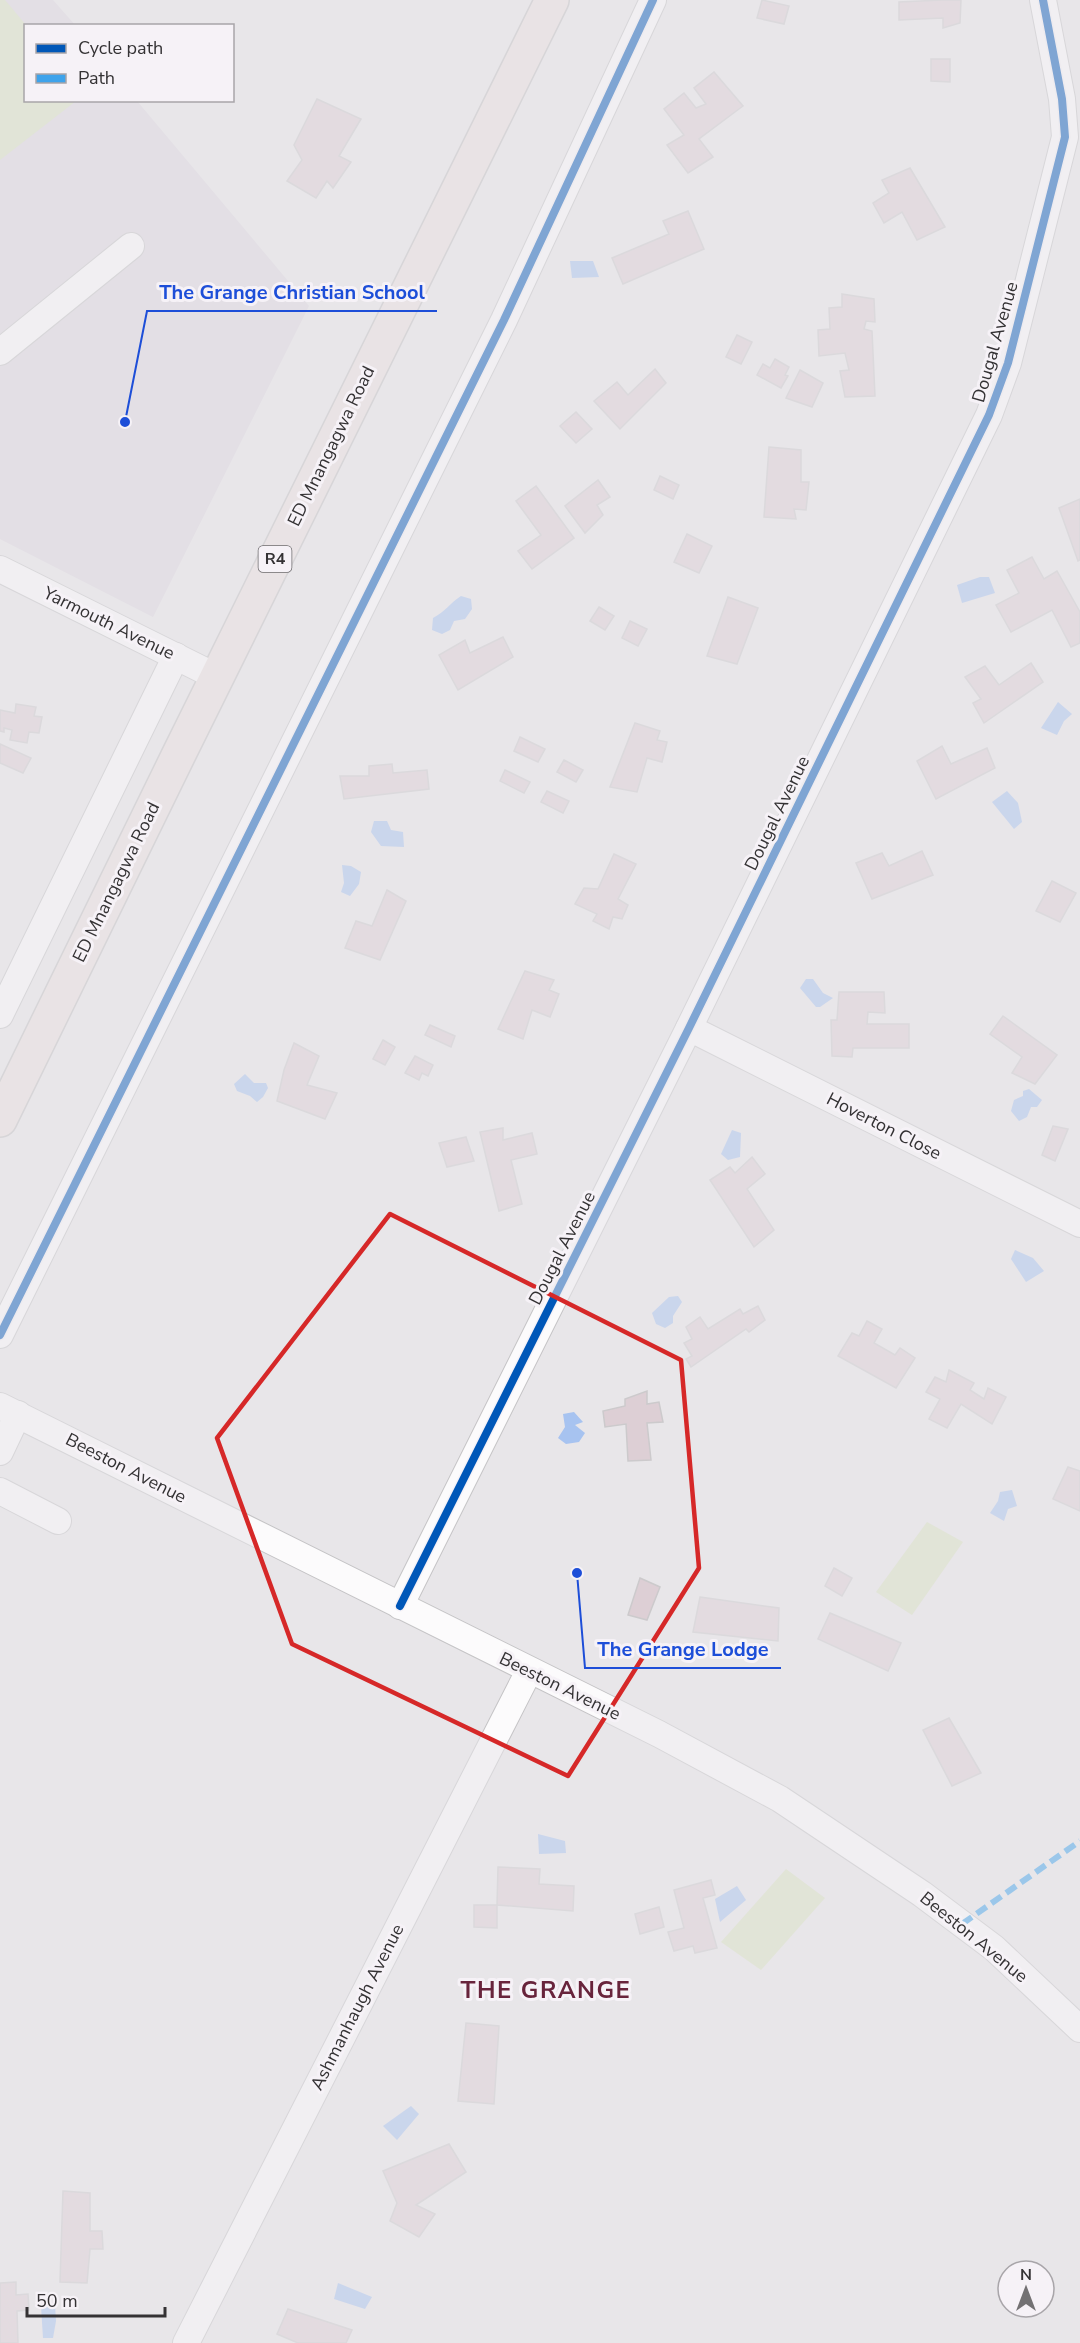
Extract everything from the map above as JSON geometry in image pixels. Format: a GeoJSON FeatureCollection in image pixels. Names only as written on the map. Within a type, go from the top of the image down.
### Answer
{"type":"FeatureCollection","features":[{"type":"Feature","properties":{"kind":"highway","name":"ED Mnangagwa Road"},"geometry":{"type":"LineString","coordinates":[[0,1120],[552,0]]}},
{"type":"Feature","properties":{"kind":"street"},"geometry":{"type":"LineString","coordinates":[[0,1335],[499,330],[653,0]]}},
{"type":"Feature","properties":{"kind":"street","name":"Dougal Avenue"},"geometry":{"type":"LineString","coordinates":[[400,1606],[689,1028],[989,415],[1008,363],[1065,137],[1062,99],[1043,0]]}},
{"type":"Feature","properties":{"kind":"street"},"geometry":{"type":"LineString","coordinates":[[0,352],[132,246]]}},
{"type":"Feature","properties":{"kind":"street","name":"Yarmouth Avenue"},"geometry":{"type":"LineString","coordinates":[[0,569],[218,677]]}},
{"type":"Feature","properties":{"kind":"street"},"geometry":{"type":"LineString","coordinates":[[0,1015],[176,656]]}},
{"type":"Feature","properties":{"kind":"street","name":"Hoverton Close"},"geometry":{"type":"LineString","coordinates":[[689,1028],[1080,1224]]}},
{"type":"Feature","properties":{"kind":"street"},"geometry":{"type":"LineString","coordinates":[[0,1452],[9,1410]]}},
{"type":"Feature","properties":{"kind":"street","name":"Beeston Avenue"},"geometry":{"type":"LineString","coordinates":[[9,1410],[529,1671],[660,1734],[780,1799],[922,1894],[994,1948],[1076,2025]]}},
{"type":"Feature","properties":{"kind":"street"},"geometry":{"type":"LineString","coordinates":[[0,1491],[58,1521]]}},
{"type":"Feature","properties":{"kind":"street","name":"Ashmanhaugh Avenue"},"geometry":{"type":"LineString","coordinates":[[186,2343],[529,1671]]}},
{"type":"Feature","properties":{"kind":"highlighted area"},"geometry":{"type":"Polygon","coordinates":[[[390,1214],[681,1360],[699,1568],[568,1776],[292,1644],[217,1438],[390,1214]]]}},
{"type":"Feature","properties":{"kind":"shaded area"},"geometry":{"type":"Polygon","coordinates":[[[0,0],[53,0],[74,24],[24,24],[24,102],[138,102],[309,306],[153,617],[0,539],[0,0]]]}},
{"type":"Feature","properties":{"kind":"green space"},"geometry":{"type":"Polygon","coordinates":[[[0,0],[5,0],[25,24],[24,102],[75,102],[0,160],[0,0]]]}},
{"type":"Feature","properties":{"kind":"green space"},"geometry":{"type":"Polygon","coordinates":[[[927,1522],[963,1542],[912,1615],[876,1592],[927,1522]]]}},
{"type":"Feature","properties":{"kind":"green space"},"geometry":{"type":"Polygon","coordinates":[[[786,1869],[825,1898],[761,1970],[721,1942],[786,1869]]]}},
{"type":"Feature","properties":{"kind":"water"},"geometry":{"type":"Polygon","coordinates":[[[570,261],[593,261],[599,277],[572,278],[570,261]]]}},
{"type":"Feature","properties":{"kind":"water"},"geometry":{"type":"Polygon","coordinates":[[[980,577],[989,577],[995,593],[962,603],[957,585],[980,577]]]}},
{"type":"Feature","properties":{"kind":"water"},"geometry":{"type":"Polygon","coordinates":[[[461,596],[471,599],[472,609],[465,619],[454,621],[450,630],[442,634],[432,630],[433,618],[461,596]]]}},
{"type":"Feature","properties":{"kind":"water"},"geometry":{"type":"Polygon","coordinates":[[[1058,702],[1072,714],[1064,721],[1057,735],[1041,728],[1058,702]]]}},
{"type":"Feature","properties":{"kind":"water"},"geometry":{"type":"Polygon","coordinates":[[[1007,791],[1018,803],[1022,822],[1014,829],[992,802],[1007,791]]]}},
{"type":"Feature","properties":{"kind":"water"},"geometry":{"type":"Polygon","coordinates":[[[374,821],[387,821],[391,830],[403,832],[404,847],[381,846],[371,832],[374,821]]]}},
{"type":"Feature","properties":{"kind":"water"},"geometry":{"type":"Polygon","coordinates":[[[342,865],[351,866],[361,872],[359,884],[350,896],[341,892],[344,883],[342,865]]]}},
{"type":"Feature","properties":{"kind":"water"},"geometry":{"type":"Polygon","coordinates":[[[806,979],[813,979],[823,993],[833,998],[820,1007],[816,1007],[800,988],[806,979]]]}},
{"type":"Feature","properties":{"kind":"water"},"geometry":{"type":"Polygon","coordinates":[[[245,1074],[254,1083],[266,1083],[268,1088],[257,1102],[250,1096],[237,1091],[234,1084],[245,1074]]]}},
{"type":"Feature","properties":{"kind":"water"},"geometry":{"type":"Polygon","coordinates":[[[1029,1089],[1042,1100],[1037,1107],[1031,1107],[1027,1117],[1019,1121],[1011,1111],[1014,1100],[1023,1096],[1023,1091],[1029,1089]]]}},
{"type":"Feature","properties":{"kind":"water"},"geometry":{"type":"Polygon","coordinates":[[[732,1130],[741,1133],[740,1157],[728,1160],[721,1154],[732,1130]]]}},
{"type":"Feature","properties":{"kind":"water"},"geometry":{"type":"Polygon","coordinates":[[[1015,1250],[1033,1258],[1044,1271],[1026,1282],[1011,1259],[1015,1250]]]}},
{"type":"Feature","properties":{"kind":"water"},"geometry":{"type":"Polygon","coordinates":[[[678,1296],[682,1302],[673,1316],[673,1323],[665,1328],[656,1324],[652,1313],[669,1297],[678,1296]]]}},
{"type":"Feature","properties":{"kind":"water"},"geometry":{"type":"Polygon","coordinates":[[[574,1412],[583,1422],[575,1425],[585,1433],[579,1442],[566,1444],[558,1438],[565,1427],[563,1414],[574,1412]]]}},
{"type":"Feature","properties":{"kind":"water"},"geometry":{"type":"Polygon","coordinates":[[[1012,1490],[1017,1506],[1008,1509],[1004,1521],[990,1513],[998,1501],[1000,1492],[1012,1490]]]}},
{"type":"Feature","properties":{"kind":"water"},"geometry":{"type":"Polygon","coordinates":[[[538,1834],[565,1841],[566,1853],[539,1854],[538,1834]]]}},
{"type":"Feature","properties":{"kind":"water"},"geometry":{"type":"Polygon","coordinates":[[[737,1886],[746,1900],[720,1922],[715,1899],[737,1886]]]}},
{"type":"Feature","properties":{"kind":"water"},"geometry":{"type":"Polygon","coordinates":[[[411,2106],[419,2114],[397,2140],[383,2126],[411,2106]]]}},
{"type":"Feature","properties":{"kind":"water"},"geometry":{"type":"Polygon","coordinates":[[[338,2283],[372,2297],[365,2309],[334,2299],[338,2283]]]}},
{"type":"Feature","properties":{"kind":"water"},"geometry":{"type":"Polygon","coordinates":[[[55,2305],[56,2321],[53,2338],[43,2338],[41,2306],[55,2305]]]}},
{"type":"Feature","properties":{"kind":"building"},"geometry":{"type":"Polygon","coordinates":[[[762,0],[789,6],[784,24],[757,18],[762,0]]]}},
{"type":"Feature","properties":{"kind":"building"},"geometry":{"type":"Polygon","coordinates":[[[961,0],[960,23],[943,28],[943,18],[899,20],[899,2],[961,0]]]}},
{"type":"Feature","properties":{"kind":"building"},"geometry":{"type":"Polygon","coordinates":[[[931,59],[950,59],[950,82],[931,81],[931,59]]]}},
{"type":"Feature","properties":{"kind":"building"},"geometry":{"type":"Polygon","coordinates":[[[714,72],[743,106],[699,139],[713,157],[688,173],[667,145],[684,135],[664,109],[684,93],[696,108],[706,104],[694,88],[714,72]]]}},
{"type":"Feature","properties":{"kind":"building"},"geometry":{"type":"Polygon","coordinates":[[[317,99],[361,119],[339,156],[351,162],[333,188],[327,181],[316,198],[287,181],[302,160],[294,145],[317,99]]]}},
{"type":"Feature","properties":{"kind":"building"},"geometry":{"type":"Polygon","coordinates":[[[910,168],[945,227],[917,240],[902,212],[884,223],[873,203],[889,193],[882,180],[910,168]]]}},
{"type":"Feature","properties":{"kind":"building"},"geometry":{"type":"Polygon","coordinates":[[[688,211],[704,249],[623,284],[612,258],[669,234],[663,221],[688,211]]]}},
{"type":"Feature","properties":{"kind":"building"},"geometry":{"type":"Polygon","coordinates":[[[842,294],[874,299],[875,322],[866,321],[864,329],[872,331],[875,396],[845,397],[840,371],[849,370],[845,353],[819,356],[818,330],[830,329],[829,308],[842,307],[842,294]]]}},
{"type":"Feature","properties":{"kind":"building"},"geometry":{"type":"Polygon","coordinates":[[[737,335],[752,342],[741,364],[726,357],[737,335]]]}},
{"type":"Feature","properties":{"kind":"building"},"geometry":{"type":"Polygon","coordinates":[[[775,359],[789,367],[785,375],[788,376],[781,388],[757,375],[763,364],[770,368],[775,359]]]}},
{"type":"Feature","properties":{"kind":"building"},"geometry":{"type":"Polygon","coordinates":[[[655,369],[666,383],[620,429],[594,401],[617,382],[628,395],[655,369]]]}},
{"type":"Feature","properties":{"kind":"building"},"geometry":{"type":"Polygon","coordinates":[[[800,370],[823,383],[812,407],[786,398],[800,370]]]}},
{"type":"Feature","properties":{"kind":"building"},"geometry":{"type":"Polygon","coordinates":[[[576,412],[592,429],[576,443],[560,426],[576,412]]]}},
{"type":"Feature","properties":{"kind":"building"},"geometry":{"type":"Polygon","coordinates":[[[769,447],[801,450],[801,482],[809,482],[806,510],[794,509],[796,519],[764,517],[769,447]]]}},
{"type":"Feature","properties":{"kind":"building"},"geometry":{"type":"Polygon","coordinates":[[[660,476],[679,485],[673,499],[654,490],[660,476]]]}},
{"type":"Feature","properties":{"kind":"building"},"geometry":{"type":"Polygon","coordinates":[[[598,480],[610,497],[597,505],[603,515],[585,533],[565,506],[598,480]]]}},
{"type":"Feature","properties":{"kind":"building"},"geometry":{"type":"Polygon","coordinates":[[[536,486],[574,538],[532,569],[518,551],[541,535],[516,501],[536,486]]]}},
{"type":"Feature","properties":{"kind":"building"},"geometry":{"type":"Polygon","coordinates":[[[1080,499],[1080,560],[1078,561],[1059,508],[1080,499]]]}},
{"type":"Feature","properties":{"kind":"building"},"geometry":{"type":"Polygon","coordinates":[[[687,534],[712,546],[699,573],[674,562],[687,534]]]}},
{"type":"Feature","properties":{"kind":"building"},"geometry":{"type":"Polygon","coordinates":[[[1032,557],[1044,579],[1057,571],[1080,612],[1080,643],[1071,647],[1052,610],[1011,632],[996,605],[1019,593],[1007,570],[1032,557]]]}},
{"type":"Feature","properties":{"kind":"building"},"geometry":{"type":"Polygon","coordinates":[[[728,597],[758,608],[737,664],[707,656],[728,597]]]}},
{"type":"Feature","properties":{"kind":"building"},"geometry":{"type":"Polygon","coordinates":[[[599,607],[614,616],[605,630],[590,621],[599,607]]]}},
{"type":"Feature","properties":{"kind":"building"},"geometry":{"type":"Polygon","coordinates":[[[630,621],[647,629],[638,646],[622,638],[630,621]]]}},
{"type":"Feature","properties":{"kind":"building"},"geometry":{"type":"Polygon","coordinates":[[[503,637],[513,657],[458,690],[439,655],[465,640],[470,653],[503,637]]]}},
{"type":"Feature","properties":{"kind":"building"},"geometry":{"type":"Polygon","coordinates":[[[1031,663],[1043,682],[984,723],[973,703],[981,699],[965,677],[985,666],[999,685],[1031,663]]]}},
{"type":"Feature","properties":{"kind":"building"},"geometry":{"type":"Polygon","coordinates":[[[16,704],[36,707],[34,716],[42,717],[39,733],[29,732],[27,743],[10,740],[12,730],[4,728],[4,732],[0,731],[0,710],[15,713],[16,704]]]}},
{"type":"Feature","properties":{"kind":"building"},"geometry":{"type":"Polygon","coordinates":[[[635,723],[660,731],[657,740],[667,742],[662,762],[647,758],[637,792],[610,787],[635,723]]]}},
{"type":"Feature","properties":{"kind":"building"},"geometry":{"type":"Polygon","coordinates":[[[520,737],[545,749],[538,762],[514,751],[520,737]]]}},
{"type":"Feature","properties":{"kind":"building"},"geometry":{"type":"Polygon","coordinates":[[[0,744],[31,758],[23,773],[0,763],[0,744]]]}},
{"type":"Feature","properties":{"kind":"building"},"geometry":{"type":"Polygon","coordinates":[[[942,746],[951,764],[987,748],[995,768],[936,799],[917,761],[942,746]]]}},
{"type":"Feature","properties":{"kind":"building"},"geometry":{"type":"Polygon","coordinates":[[[564,760],[583,770],[576,782],[557,772],[564,760]]]}},
{"type":"Feature","properties":{"kind":"building"},"geometry":{"type":"Polygon","coordinates":[[[392,764],[393,773],[427,770],[429,789],[344,799],[340,776],[369,776],[369,766],[392,764]]]}},
{"type":"Feature","properties":{"kind":"building"},"geometry":{"type":"Polygon","coordinates":[[[505,770],[530,782],[524,793],[500,781],[505,770]]]}},
{"type":"Feature","properties":{"kind":"building"},"geometry":{"type":"Polygon","coordinates":[[[547,791],[569,801],[563,813],[541,802],[547,791]]]}},
{"type":"Feature","properties":{"kind":"building"},"geometry":{"type":"Polygon","coordinates":[[[922,851],[933,875],[872,899],[856,863],[882,853],[889,866],[922,851]]]}},
{"type":"Feature","properties":{"kind":"building"},"geometry":{"type":"Polygon","coordinates":[[[614,854],[636,864],[618,899],[628,905],[622,919],[613,917],[609,929],[593,921],[597,914],[575,904],[584,888],[598,889],[614,854]]]}},
{"type":"Feature","properties":{"kind":"building"},"geometry":{"type":"Polygon","coordinates":[[[1052,881],[1076,893],[1060,922],[1036,911],[1052,881]]]}},
{"type":"Feature","properties":{"kind":"building"},"geometry":{"type":"Polygon","coordinates":[[[387,890],[406,901],[380,960],[345,948],[356,921],[372,926],[387,890]]]}},
{"type":"Feature","properties":{"kind":"building"},"geometry":{"type":"Polygon","coordinates":[[[525,971],[554,980],[549,990],[559,994],[550,1017],[532,1010],[523,1039],[498,1029],[525,971]]]}},
{"type":"Feature","properties":{"kind":"building"},"geometry":{"type":"Polygon","coordinates":[[[839,992],[884,992],[885,1013],[868,1012],[867,1024],[909,1024],[909,1048],[853,1048],[852,1057],[832,1056],[831,1020],[837,1020],[839,992]]]}},
{"type":"Feature","properties":{"kind":"building"},"geometry":{"type":"Polygon","coordinates":[[[1003,1016],[1057,1055],[1035,1084],[1012,1073],[1022,1057],[990,1034],[1003,1016]]]}},
{"type":"Feature","properties":{"kind":"building"},"geometry":{"type":"Polygon","coordinates":[[[430,1025],[455,1036],[451,1047],[425,1035],[430,1025]]]}},
{"type":"Feature","properties":{"kind":"building"},"geometry":{"type":"Polygon","coordinates":[[[383,1040],[395,1047],[385,1065],[373,1059],[383,1040]]]}},
{"type":"Feature","properties":{"kind":"building"},"geometry":{"type":"Polygon","coordinates":[[[294,1043],[319,1056],[307,1085],[337,1093],[325,1119],[277,1101],[284,1070],[294,1043]]]}},
{"type":"Feature","properties":{"kind":"building"},"geometry":{"type":"Polygon","coordinates":[[[415,1056],[433,1065],[428,1076],[422,1073],[419,1080],[405,1073],[415,1056]]]}},
{"type":"Feature","properties":{"kind":"building"},"geometry":{"type":"Polygon","coordinates":[[[1053,1126],[1068,1129],[1055,1161],[1042,1155],[1053,1126]]]}},
{"type":"Feature","properties":{"kind":"building"},"geometry":{"type":"Polygon","coordinates":[[[503,1128],[503,1140],[532,1133],[537,1154],[511,1160],[522,1204],[499,1211],[480,1132],[503,1128]]]}},
{"type":"Feature","properties":{"kind":"building"},"geometry":{"type":"Polygon","coordinates":[[[466,1137],[474,1161],[447,1167],[439,1143],[466,1137]]]}},
{"type":"Feature","properties":{"kind":"building"},"geometry":{"type":"Polygon","coordinates":[[[752,1157],[765,1174],[747,1189],[774,1230],[754,1247],[710,1180],[730,1167],[735,1173],[752,1157]]]}},
{"type":"Feature","properties":{"kind":"building"},"geometry":{"type":"Polygon","coordinates":[[[758,1306],[765,1320],[749,1332],[746,1329],[691,1367],[686,1359],[692,1356],[684,1343],[692,1339],[686,1327],[700,1317],[708,1329],[740,1309],[743,1314],[758,1306]]]}},
{"type":"Feature","properties":{"kind":"building"},"geometry":{"type":"Polygon","coordinates":[[[867,1321],[882,1329],[874,1343],[895,1355],[900,1348],[915,1358],[896,1388],[838,1356],[852,1333],[859,1336],[867,1321]]]}},
{"type":"Feature","properties":{"kind":"building"},"geometry":{"type":"Polygon","coordinates":[[[949,1370],[974,1383],[970,1390],[984,1399],[988,1388],[1006,1397],[992,1424],[961,1404],[947,1428],[929,1419],[940,1399],[926,1392],[935,1377],[946,1382],[949,1370]]]}},
{"type":"Feature","properties":{"kind":"building"},"geometry":{"type":"Polygon","coordinates":[[[647,1391],[647,1404],[659,1402],[663,1422],[647,1423],[651,1460],[628,1461],[626,1424],[605,1427],[603,1411],[625,1406],[625,1399],[647,1391]]]}},
{"type":"Feature","properties":{"kind":"building"},"geometry":{"type":"Polygon","coordinates":[[[1068,1467],[1080,1471],[1080,1511],[1053,1499],[1068,1467]]]}},
{"type":"Feature","properties":{"kind":"building"},"geometry":{"type":"Polygon","coordinates":[[[834,1568],[852,1578],[842,1596],[825,1586],[834,1568]]]}},
{"type":"Feature","properties":{"kind":"building"},"geometry":{"type":"Polygon","coordinates":[[[640,1578],[660,1587],[647,1620],[628,1615],[640,1578]]]}},
{"type":"Feature","properties":{"kind":"building"},"geometry":{"type":"Polygon","coordinates":[[[700,1597],[779,1608],[778,1641],[693,1632],[700,1597]]]}},
{"type":"Feature","properties":{"kind":"building"},"geometry":{"type":"Polygon","coordinates":[[[830,1613],[901,1643],[888,1671],[818,1639],[830,1613]]]}},
{"type":"Feature","properties":{"kind":"building"},"geometry":{"type":"Polygon","coordinates":[[[949,1718],[981,1773],[952,1786],[923,1730],[949,1718]]]}},
{"type":"Feature","properties":{"kind":"building"},"geometry":{"type":"Polygon","coordinates":[[[498,1867],[540,1869],[539,1884],[574,1886],[573,1911],[497,1905],[498,1867]]]}},
{"type":"Feature","properties":{"kind":"building"},"geometry":{"type":"Polygon","coordinates":[[[711,1880],[715,1895],[703,1898],[717,1948],[695,1953],[693,1946],[674,1951],[668,1932],[684,1928],[674,1890],[711,1880]]]}},
{"type":"Feature","properties":{"kind":"building"},"geometry":{"type":"Polygon","coordinates":[[[474,1905],[497,1905],[497,1928],[474,1927],[474,1905]]]}},
{"type":"Feature","properties":{"kind":"building"},"geometry":{"type":"Polygon","coordinates":[[[659,1907],[664,1927],[640,1934],[635,1914],[659,1907]]]}},
{"type":"Feature","properties":{"kind":"building"},"geometry":{"type":"Polygon","coordinates":[[[466,2023],[499,2026],[494,2104],[458,2101],[466,2023]]]}},
{"type":"Feature","properties":{"kind":"building"},"geometry":{"type":"Polygon","coordinates":[[[449,2144],[466,2172],[416,2205],[435,2214],[419,2237],[390,2221],[397,2203],[383,2171],[449,2144]]]}},
{"type":"Feature","properties":{"kind":"building"},"geometry":{"type":"Polygon","coordinates":[[[63,2191],[90,2193],[90,2231],[102,2231],[103,2249],[90,2249],[87,2283],[60,2282],[63,2191]]]}},
{"type":"Feature","properties":{"kind":"building"},"geometry":{"type":"Polygon","coordinates":[[[16,2282],[16,2295],[28,2294],[29,2310],[17,2311],[18,2343],[0,2343],[0,2283],[16,2282]]]}},
{"type":"Feature","properties":{"kind":"building"},"geometry":{"type":"Polygon","coordinates":[[[288,2309],[352,2330],[346,2343],[298,2343],[277,2334],[288,2309]]]}},
{"type":"Feature","properties":{"kind":"marked path"},"geometry":{"type":"LineString","coordinates":[[962,1924],[1080,1841]]}},
{"type":"Feature","properties":{"kind":"cycle path"},"geometry":{"type":"LineString","coordinates":[[0,1335],[504,320],[653,0]]}},
{"type":"Feature","properties":{"kind":"cycle path"},"geometry":{"type":"LineString","coordinates":[[400,1606],[689,1028],[989,415],[1008,363],[1065,137],[1062,99],[1043,0]]}},
{"type":"Feature","properties":{"kind":"place","name":"The Grange Christian School"},"geometry":{"type":"Point","coordinates":[125,422]}},
{"type":"Feature","properties":{"kind":"place","name":"The Grange Lodge"},"geometry":{"type":"Point","coordinates":[577,1573]}},
{"type":"Feature","properties":{"kind":"district","name":"THE GRANGE"},"geometry":{"type":"Point","coordinates":[546,1990]}}]}
